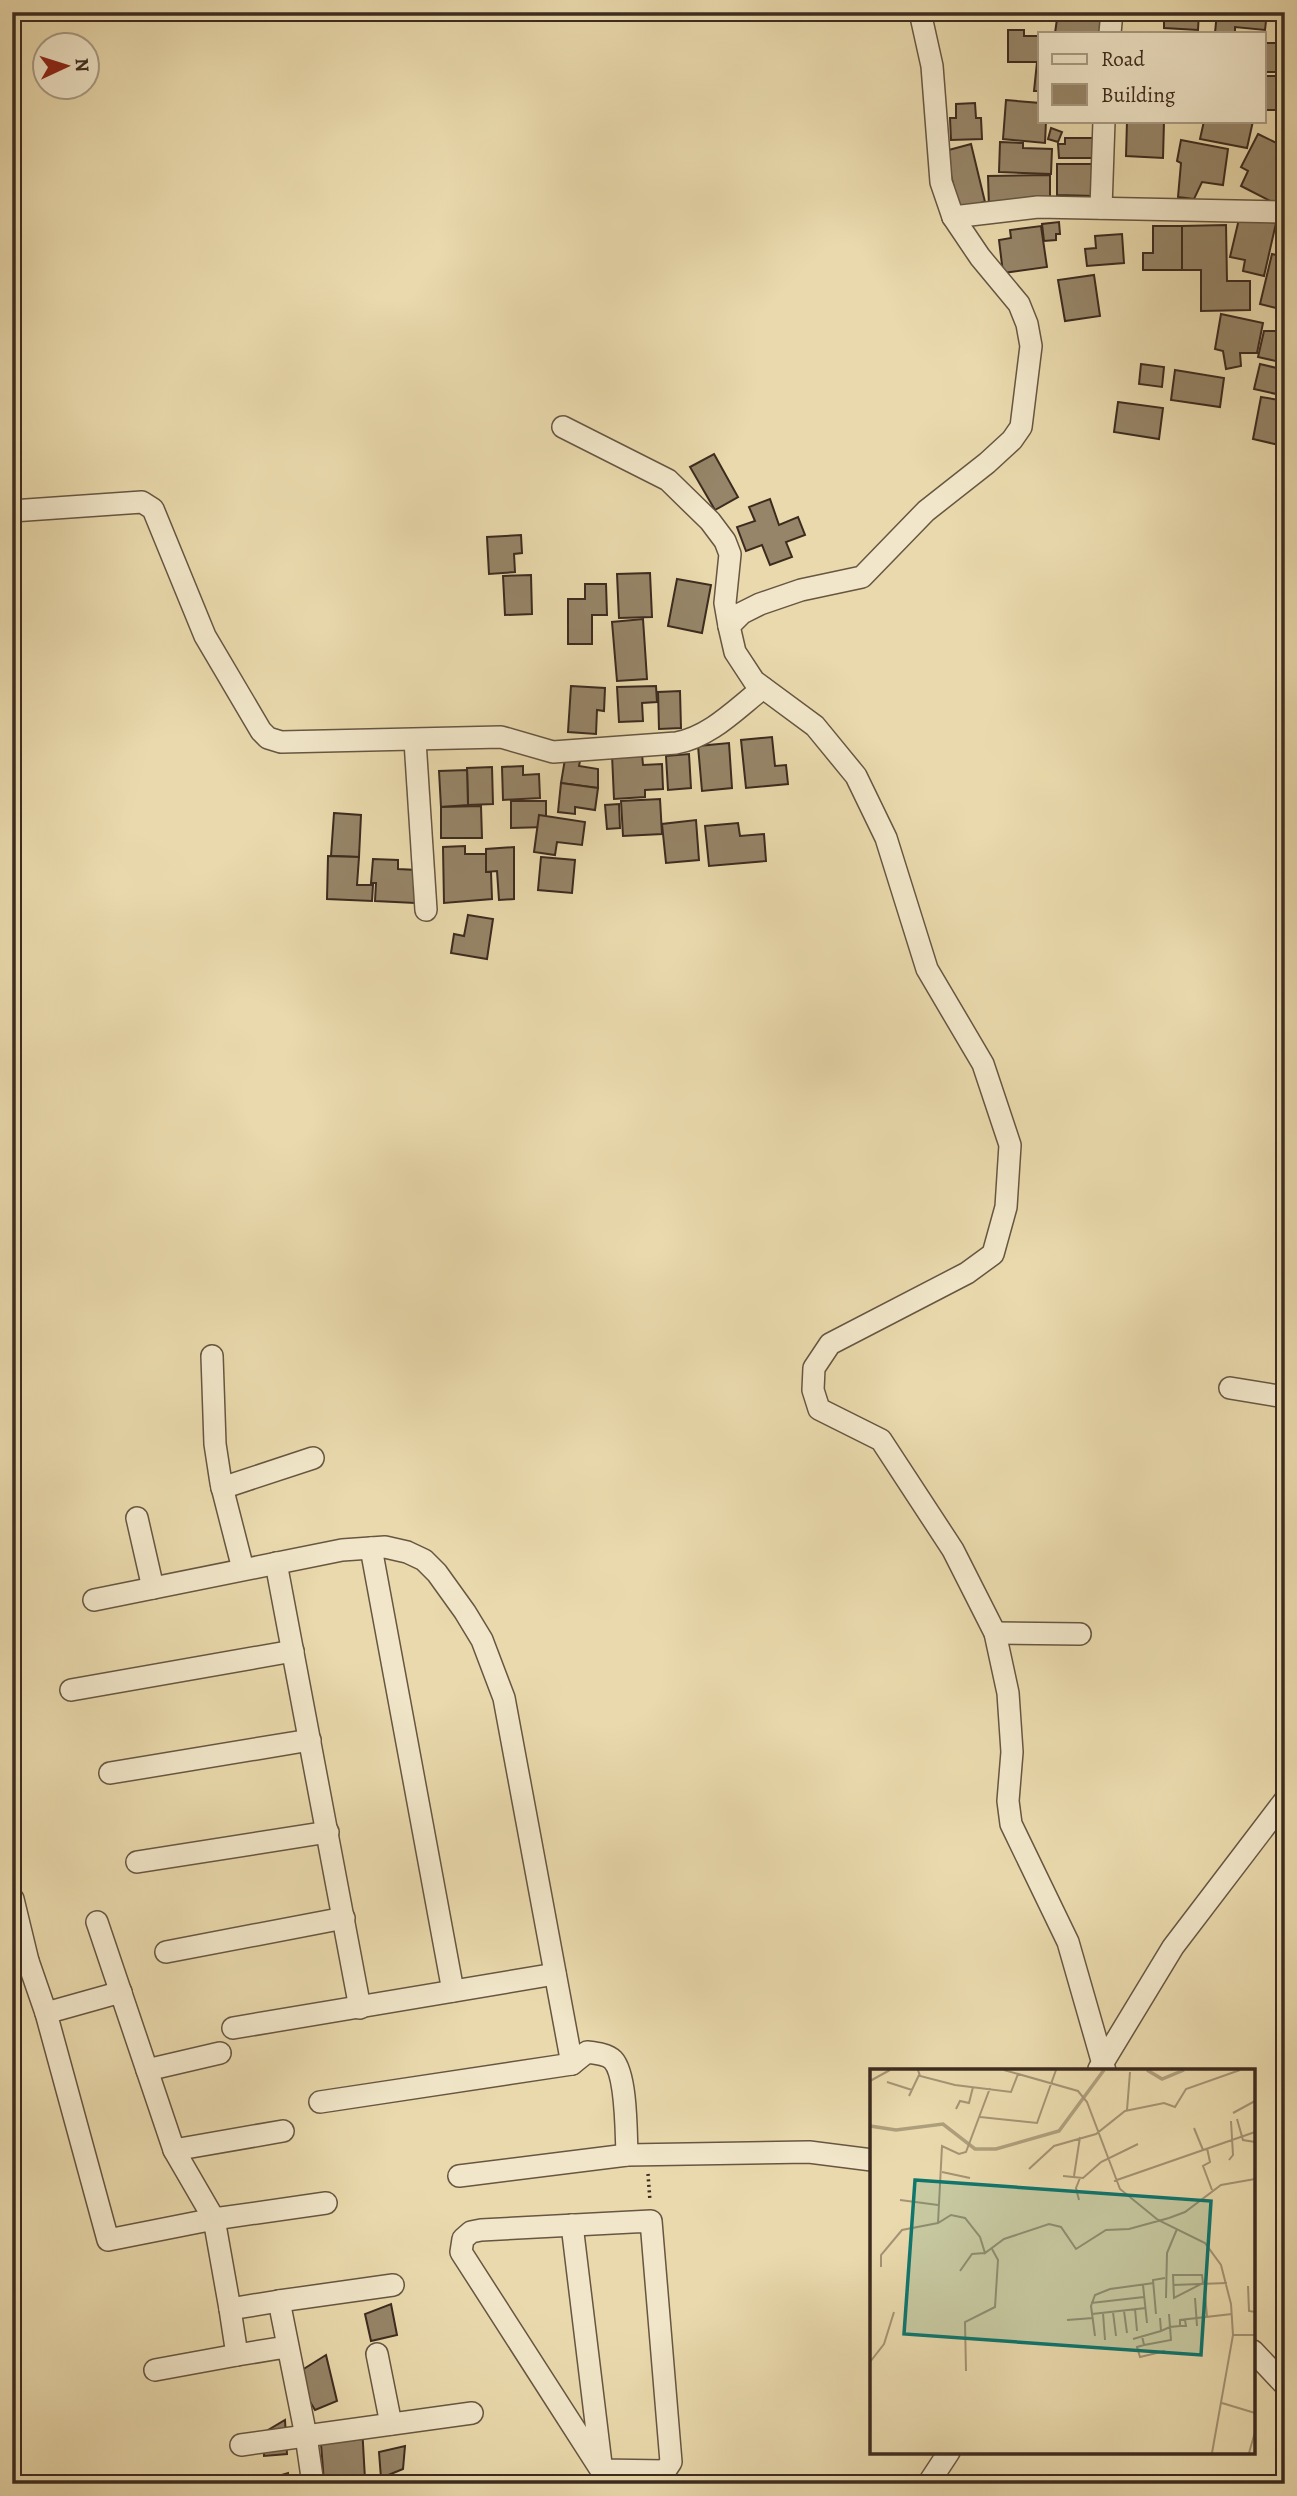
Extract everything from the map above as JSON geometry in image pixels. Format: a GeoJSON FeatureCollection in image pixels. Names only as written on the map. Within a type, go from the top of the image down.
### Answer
{"type":"FeatureCollection","features":[{"type":"Feature","properties":{"kind":"street"},"geometry":{"type":"LineString","coordinates":[[729,626],[742,613],[760,604],[801,590],[862,577],[926,511],[995,456],[1021,427],[1031,346],[1027,324],[1018,304],[980,257],[953,217],[941,182],[932,66],[920,12]]}},
{"type":"Feature","properties":{"kind":"street"},"geometry":{"type":"LineString","coordinates":[[1110,32],[1112,12]]}},
{"type":"Feature","properties":{"kind":"street"},"geometry":{"type":"LineString","coordinates":[[1101,208],[1104,122]]}},
{"type":"Feature","properties":{"kind":"street"},"geometry":{"type":"LineString","coordinates":[[953,217],[1038,207],[1285,212]]}},
{"type":"Feature","properties":{"kind":"street"},"geometry":{"type":"LineString","coordinates":[[563,428],[668,480],[710,521],[726,541],[730,554],[725,594],[736,652],[754,681],[815,726],[856,776],[886,838],[927,969],[983,1064],[1010,1145],[1006,1207],[993,1254],[967,1273],[830,1344],[814,1368],[813,1390],[819,1409],[881,1440],[953,1550],[995,1633],[1008,1693],[1012,1752],[1008,1801],[1012,1824],[1069,1942],[1102,2067]]}},
{"type":"Feature","properties":{"kind":"street"},"geometry":{"type":"LineString","coordinates":[[12,511],[142,502],[148,505],[159,517],[205,636],[261,731],[268,738],[281,741],[415,741],[501,737],[553,752],[676,743],[693,740],[705,733],[763,688]]}},
{"type":"Feature","properties":{"kind":"street"},"geometry":{"type":"LineString","coordinates":[[415,741],[426,910]]}},
{"type":"Feature","properties":{"kind":"street"},"geometry":{"type":"LineString","coordinates":[[212,1356],[215,1444],[222,1488],[243,1569]]}},
{"type":"Feature","properties":{"kind":"street"},"geometry":{"type":"LineString","coordinates":[[1230,1388],[1285,1398]]}},
{"type":"Feature","properties":{"kind":"street"},"geometry":{"type":"LineString","coordinates":[[222,1488],[313,1458]]}},
{"type":"Feature","properties":{"kind":"street"},"geometry":{"type":"LineString","coordinates":[[137,1518],[153,1588]]}},
{"type":"Feature","properties":{"kind":"street"},"geometry":{"type":"LineString","coordinates":[[94,1600],[342,1550],[385,1547],[407,1552],[424,1560],[437,1573],[482,1640],[504,1698],[572,2064]]}},
{"type":"Feature","properties":{"kind":"street"},"geometry":{"type":"LineString","coordinates":[[371,1548],[453,1992]]}},
{"type":"Feature","properties":{"kind":"street"},"geometry":{"type":"LineString","coordinates":[[276,1563],[360,2008]]}},
{"type":"Feature","properties":{"kind":"street"},"geometry":{"type":"LineString","coordinates":[[995,1633],[1080,1634]]}},
{"type":"Feature","properties":{"kind":"street"},"geometry":{"type":"LineString","coordinates":[[71,1690],[293,1651]]}},
{"type":"Feature","properties":{"kind":"street"},"geometry":{"type":"LineString","coordinates":[[110,1773],[310,1740]]}},
{"type":"Feature","properties":{"kind":"street"},"geometry":{"type":"LineString","coordinates":[[1102,2067],[1172,1947],[1285,1800]]}},
{"type":"Feature","properties":{"kind":"street"},"geometry":{"type":"LineString","coordinates":[[137,1862],[328,1832]]}},
{"type":"Feature","properties":{"kind":"street"},"geometry":{"type":"LineString","coordinates":[[13,1899],[20,1963],[46,2013],[108,2240],[214,2219],[326,2203]]}},
{"type":"Feature","properties":{"kind":"street"},"geometry":{"type":"LineString","coordinates":[[166,1952],[344,1918]]}},
{"type":"Feature","properties":{"kind":"street"},"geometry":{"type":"LineString","coordinates":[[97,1922],[174,2150],[214,2219],[237,2355]]}},
{"type":"Feature","properties":{"kind":"street"},"geometry":{"type":"LineString","coordinates":[[233,2028],[555,1974]]}},
{"type":"Feature","properties":{"kind":"street"},"geometry":{"type":"LineString","coordinates":[[46,2013],[121,1992]]}},
{"type":"Feature","properties":{"kind":"street"},"geometry":{"type":"LineString","coordinates":[[320,2102],[572,2064],[587,2052],[613,2060],[620,2075],[637,2155]]}},
{"type":"Feature","properties":{"kind":"street"},"geometry":{"type":"LineString","coordinates":[[146,2070],[220,2053]]}},
{"type":"Feature","properties":{"kind":"street"},"geometry":{"type":"LineString","coordinates":[[174,2150],[283,2131]]}},
{"type":"Feature","properties":{"kind":"street"},"geometry":{"type":"LineString","coordinates":[[459,2176],[637,2155],[809,2151],[870,2160]]}},
{"type":"Feature","properties":{"kind":"street"},"geometry":{"type":"LineString","coordinates":[[651,2221],[671,2462],[665,2471],[602,2477],[461,2252],[463,2238],[471,2232],[651,2221]]}},
{"type":"Feature","properties":{"kind":"street"},"geometry":{"type":"LineString","coordinates":[[572,2225],[602,2477]]}},
{"type":"Feature","properties":{"kind":"street"},"geometry":{"type":"LineString","coordinates":[[230,2309],[393,2285]]}},
{"type":"Feature","properties":{"kind":"street"},"geometry":{"type":"LineString","coordinates":[[279,2301],[313,2484]]}},
{"type":"Feature","properties":{"kind":"street"},"geometry":{"type":"LineString","coordinates":[[155,2370],[286,2347]]}},
{"type":"Feature","properties":{"kind":"street"},"geometry":{"type":"LineString","coordinates":[[1255,2353],[1285,2385]]}},
{"type":"Feature","properties":{"kind":"street"},"geometry":{"type":"LineString","coordinates":[[377,2354],[390,2424]]}},
{"type":"Feature","properties":{"kind":"street"},"geometry":{"type":"LineString","coordinates":[[241,2445],[471,2413]]}},
{"type":"Feature","properties":{"kind":"street"},"geometry":{"type":"LineString","coordinates":[[928,2484],[948,2454]]}},
{"type":"Feature","properties":{"kind":"path"},"geometry":{"type":"LineString","coordinates":[[637,2155],[651,2221]]}},
{"type":"Feature","properties":{"kind":"building"},"geometry":{"type":"Polygon","coordinates":[[[1058,12],[1104,12],[1101,32],[1055,32],[1058,12]]]}},
{"type":"Feature","properties":{"kind":"building"},"geometry":{"type":"Polygon","coordinates":[[[1141,12],[1199,12],[1198,30],[1164,28],[1164,19],[1141,18],[1141,12]]]}},
{"type":"Feature","properties":{"kind":"building"},"geometry":{"type":"Polygon","coordinates":[[[1217,12],[1267,12],[1265,30],[1235,27],[1235,32],[1215,32],[1217,12]]]}},
{"type":"Feature","properties":{"kind":"building"},"geometry":{"type":"Polygon","coordinates":[[[1008,30],[1024,30],[1024,36],[1038,36],[1038,62],[1008,62],[1008,30]]]}},
{"type":"Feature","properties":{"kind":"building"},"geometry":{"type":"Polygon","coordinates":[[[1266,43],[1285,43],[1285,72],[1266,72],[1266,43]]]}},
{"type":"Feature","properties":{"kind":"building"},"geometry":{"type":"Polygon","coordinates":[[[1037,62],[1038,62],[1038,91],[1034,91],[1037,62]]]}},
{"type":"Feature","properties":{"kind":"building"},"geometry":{"type":"Polygon","coordinates":[[[1266,76],[1285,76],[1285,110],[1266,110],[1266,76]]]}},
{"type":"Feature","properties":{"kind":"building"},"geometry":{"type":"Polygon","coordinates":[[[1006,100],[1038,103],[1038,122],[1046,122],[1045,143],[1003,139],[1006,100]]]}},
{"type":"Feature","properties":{"kind":"building"},"geometry":{"type":"Polygon","coordinates":[[[975,103],[976,118],[981,118],[982,139],[951,140],[950,118],[956,118],[956,104],[975,103]]]}},
{"type":"Feature","properties":{"kind":"building"},"geometry":{"type":"Polygon","coordinates":[[[1127,122],[1164,122],[1163,158],[1126,156],[1127,122]]]}},
{"type":"Feature","properties":{"kind":"building"},"geometry":{"type":"Polygon","coordinates":[[[1204,122],[1253,122],[1247,148],[1200,139],[1204,122]]]}},
{"type":"Feature","properties":{"kind":"building"},"geometry":{"type":"Polygon","coordinates":[[[1051,128],[1062,132],[1058,142],[1048,139],[1051,128]]]}},
{"type":"Feature","properties":{"kind":"building"},"geometry":{"type":"Polygon","coordinates":[[[1258,134],[1285,147],[1285,187],[1276,204],[1241,186],[1248,171],[1241,167],[1258,134]]]}},
{"type":"Feature","properties":{"kind":"building"},"geometry":{"type":"Polygon","coordinates":[[[1065,138],[1099,138],[1099,158],[1059,158],[1058,144],[1065,144],[1065,138]]]}},
{"type":"Feature","properties":{"kind":"building"},"geometry":{"type":"Polygon","coordinates":[[[1181,140],[1228,149],[1223,185],[1202,182],[1194,199],[1178,197],[1181,163],[1177,161],[1181,140]]]}},
{"type":"Feature","properties":{"kind":"building"},"geometry":{"type":"Polygon","coordinates":[[[1000,142],[1023,143],[1023,148],[1052,149],[1051,174],[999,172],[1000,142]]]}},
{"type":"Feature","properties":{"kind":"building"},"geometry":{"type":"Polygon","coordinates":[[[971,144],[985,202],[959,208],[945,151],[971,144]]]}},
{"type":"Feature","properties":{"kind":"building"},"geometry":{"type":"Polygon","coordinates":[[[1057,164],[1094,164],[1095,196],[1057,195],[1057,164]]]}},
{"type":"Feature","properties":{"kind":"building"},"geometry":{"type":"Polygon","coordinates":[[[1050,175],[1050,201],[989,208],[988,176],[1050,175]]]}},
{"type":"Feature","properties":{"kind":"building"},"geometry":{"type":"Polygon","coordinates":[[[1239,219],[1276,223],[1264,276],[1243,271],[1245,260],[1230,257],[1239,219]]]}},
{"type":"Feature","properties":{"kind":"building"},"geometry":{"type":"Polygon","coordinates":[[[1059,222],[1060,234],[1056,234],[1056,240],[1044,241],[1042,224],[1059,222]]]}},
{"type":"Feature","properties":{"kind":"building"},"geometry":{"type":"Polygon","coordinates":[[[1226,225],[1227,281],[1250,281],[1250,310],[1201,311],[1201,270],[1182,270],[1182,226],[1226,225]]]}},
{"type":"Feature","properties":{"kind":"building"},"geometry":{"type":"Polygon","coordinates":[[[1041,226],[1047,267],[1003,273],[999,240],[1011,238],[1010,230],[1041,226]]]}},
{"type":"Feature","properties":{"kind":"building"},"geometry":{"type":"Polygon","coordinates":[[[1153,226],[1182,226],[1182,270],[1143,270],[1143,253],[1153,253],[1153,226]]]}},
{"type":"Feature","properties":{"kind":"building"},"geometry":{"type":"Polygon","coordinates":[[[1122,234],[1124,263],[1087,266],[1085,249],[1096,248],[1095,236],[1122,234]]]}},
{"type":"Feature","properties":{"kind":"building"},"geometry":{"type":"Polygon","coordinates":[[[1272,254],[1285,257],[1285,291],[1280,309],[1260,304],[1272,254]]]}},
{"type":"Feature","properties":{"kind":"building"},"geometry":{"type":"Polygon","coordinates":[[[1094,275],[1100,316],[1065,321],[1058,280],[1094,275]]]}},
{"type":"Feature","properties":{"kind":"building"},"geometry":{"type":"Polygon","coordinates":[[[1285,302],[1285,363],[1258,357],[1264,331],[1277,331],[1285,302]]]}},
{"type":"Feature","properties":{"kind":"building"},"geometry":{"type":"Polygon","coordinates":[[[1221,314],[1263,323],[1257,353],[1240,353],[1241,366],[1226,369],[1223,351],[1215,349],[1221,314]]]}},
{"type":"Feature","properties":{"kind":"building"},"geometry":{"type":"Polygon","coordinates":[[[1141,364],[1164,367],[1162,387],[1139,384],[1141,364]]]}},
{"type":"Feature","properties":{"kind":"building"},"geometry":{"type":"Polygon","coordinates":[[[1260,364],[1285,370],[1285,396],[1254,389],[1260,364]]]}},
{"type":"Feature","properties":{"kind":"building"},"geometry":{"type":"Polygon","coordinates":[[[1175,370],[1224,378],[1220,407],[1171,400],[1175,370]]]}},
{"type":"Feature","properties":{"kind":"building"},"geometry":{"type":"Polygon","coordinates":[[[1261,397],[1285,401],[1279,445],[1253,439],[1261,397]]]}},
{"type":"Feature","properties":{"kind":"building"},"geometry":{"type":"Polygon","coordinates":[[[1118,402],[1163,408],[1159,439],[1114,432],[1118,402]]]}},
{"type":"Feature","properties":{"kind":"building"},"geometry":{"type":"Polygon","coordinates":[[[714,454],[738,497],[715,510],[690,467],[714,454]]]}},
{"type":"Feature","properties":{"kind":"building"},"geometry":{"type":"Polygon","coordinates":[[[770,499],[779,525],[798,517],[805,535],[786,542],[792,557],[770,565],[762,545],[746,551],[737,527],[755,521],[749,507],[770,499]]]}},
{"type":"Feature","properties":{"kind":"building"},"geometry":{"type":"Polygon","coordinates":[[[521,535],[522,553],[514,554],[515,572],[489,574],[487,537],[521,535]]]}},
{"type":"Feature","properties":{"kind":"building"},"geometry":{"type":"Polygon","coordinates":[[[650,573],[652,617],[619,618],[617,574],[650,573]]]}},
{"type":"Feature","properties":{"kind":"building"},"geometry":{"type":"Polygon","coordinates":[[[531,575],[532,614],[505,615],[503,576],[531,575]]]}},
{"type":"Feature","properties":{"kind":"building"},"geometry":{"type":"Polygon","coordinates":[[[677,579],[711,585],[702,633],[668,626],[677,579]]]}},
{"type":"Feature","properties":{"kind":"building"},"geometry":{"type":"Polygon","coordinates":[[[585,584],[606,584],[607,615],[592,615],[592,644],[568,644],[568,599],[585,599],[585,584]]]}},
{"type":"Feature","properties":{"kind":"building"},"geometry":{"type":"Polygon","coordinates":[[[643,619],[647,679],[617,681],[612,622],[643,619]]]}},
{"type":"Feature","properties":{"kind":"building"},"geometry":{"type":"Polygon","coordinates":[[[571,686],[605,688],[604,711],[597,710],[596,734],[568,732],[571,686]]]}},
{"type":"Feature","properties":{"kind":"building"},"geometry":{"type":"Polygon","coordinates":[[[656,686],[657,702],[642,703],[643,721],[619,722],[617,687],[656,686]]]}},
{"type":"Feature","properties":{"kind":"building"},"geometry":{"type":"Polygon","coordinates":[[[680,691],[681,728],[659,729],[658,692],[680,691]]]}},
{"type":"Feature","properties":{"kind":"building"},"geometry":{"type":"Polygon","coordinates":[[[772,737],[775,766],[786,765],[788,784],[746,788],[741,740],[772,737]]]}},
{"type":"Feature","properties":{"kind":"building"},"geometry":{"type":"Polygon","coordinates":[[[729,743],[732,788],[702,791],[698,746],[729,743]]]}},
{"type":"Feature","properties":{"kind":"building"},"geometry":{"type":"Polygon","coordinates":[[[642,754],[643,765],[662,764],[663,789],[645,790],[645,797],[614,799],[612,755],[642,754]]]}},
{"type":"Feature","properties":{"kind":"building"},"geometry":{"type":"Polygon","coordinates":[[[689,754],[691,788],[668,790],[666,756],[689,754]]]}},
{"type":"Feature","properties":{"kind":"building"},"geometry":{"type":"Polygon","coordinates":[[[565,759],[580,761],[579,766],[598,769],[598,788],[561,783],[565,759]]]}},
{"type":"Feature","properties":{"kind":"building"},"geometry":{"type":"Polygon","coordinates":[[[523,766],[523,775],[539,774],[540,798],[503,800],[502,767],[523,766]]]}},
{"type":"Feature","properties":{"kind":"building"},"geometry":{"type":"Polygon","coordinates":[[[492,767],[493,804],[468,805],[467,768],[492,767]]]}},
{"type":"Feature","properties":{"kind":"building"},"geometry":{"type":"Polygon","coordinates":[[[467,770],[468,805],[441,807],[439,771],[467,770]]]}},
{"type":"Feature","properties":{"kind":"building"},"geometry":{"type":"Polygon","coordinates":[[[561,783],[598,788],[595,810],[575,807],[575,814],[558,812],[561,783]]]}},
{"type":"Feature","properties":{"kind":"building"},"geometry":{"type":"Polygon","coordinates":[[[660,799],[662,834],[623,836],[621,801],[660,799]]]}},
{"type":"Feature","properties":{"kind":"building"},"geometry":{"type":"Polygon","coordinates":[[[511,801],[546,801],[546,827],[511,828],[511,801]]]}},
{"type":"Feature","properties":{"kind":"building"},"geometry":{"type":"Polygon","coordinates":[[[619,804],[620,828],[607,829],[605,805],[619,804]]]}},
{"type":"Feature","properties":{"kind":"building"},"geometry":{"type":"Polygon","coordinates":[[[481,806],[482,838],[441,838],[441,807],[481,806]]]}},
{"type":"Feature","properties":{"kind":"building"},"geometry":{"type":"Polygon","coordinates":[[[334,813],[361,815],[359,857],[331,856],[334,813]]]}},
{"type":"Feature","properties":{"kind":"building"},"geometry":{"type":"Polygon","coordinates":[[[539,815],[585,822],[582,845],[557,842],[555,855],[534,852],[539,815]]]}},
{"type":"Feature","properties":{"kind":"building"},"geometry":{"type":"Polygon","coordinates":[[[696,820],[699,860],[666,863],[662,824],[696,820]]]}},
{"type":"Feature","properties":{"kind":"building"},"geometry":{"type":"Polygon","coordinates":[[[738,823],[740,836],[764,834],[766,861],[709,866],[705,826],[738,823]]]}},
{"type":"Feature","properties":{"kind":"building"},"geometry":{"type":"Polygon","coordinates":[[[465,846],[465,854],[486,854],[486,872],[491,872],[492,899],[444,903],[443,847],[465,846]]]}},
{"type":"Feature","properties":{"kind":"building"},"geometry":{"type":"Polygon","coordinates":[[[514,847],[514,899],[499,900],[497,871],[486,872],[486,849],[514,847]]]}},
{"type":"Feature","properties":{"kind":"building"},"geometry":{"type":"Polygon","coordinates":[[[328,856],[359,857],[357,885],[373,885],[372,901],[327,899],[328,856]]]}},
{"type":"Feature","properties":{"kind":"building"},"geometry":{"type":"Polygon","coordinates":[[[541,857],[575,860],[572,893],[538,890],[541,857]]]}},
{"type":"Feature","properties":{"kind":"building"},"geometry":{"type":"Polygon","coordinates":[[[373,859],[398,860],[398,869],[417,870],[415,903],[375,901],[376,883],[371,883],[373,859]]]}},
{"type":"Feature","properties":{"kind":"building"},"geometry":{"type":"Polygon","coordinates":[[[468,915],[493,919],[487,959],[451,953],[454,934],[464,936],[468,915]]]}},
{"type":"Feature","properties":{"kind":"building"},"geometry":{"type":"Polygon","coordinates":[[[391,2304],[397,2335],[371,2341],[365,2314],[391,2304]]]}},
{"type":"Feature","properties":{"kind":"building"},"geometry":{"type":"Polygon","coordinates":[[[326,2355],[337,2401],[315,2410],[294,2375],[326,2355]]]}},
{"type":"Feature","properties":{"kind":"building"},"geometry":{"type":"Polygon","coordinates":[[[285,2420],[287,2454],[264,2456],[263,2433],[285,2420]]]}},
{"type":"Feature","properties":{"kind":"building"},"geometry":{"type":"Polygon","coordinates":[[[362,2426],[365,2479],[324,2482],[321,2444],[362,2426]]]}},
{"type":"Feature","properties":{"kind":"building"},"geometry":{"type":"Polygon","coordinates":[[[405,2446],[403,2469],[381,2478],[379,2452],[405,2446]]]}},
{"type":"Feature","properties":{"kind":"building"},"geometry":{"type":"Polygon","coordinates":[[[288,2473],[289,2484],[255,2484],[255,2483],[288,2473]]]}}]}
